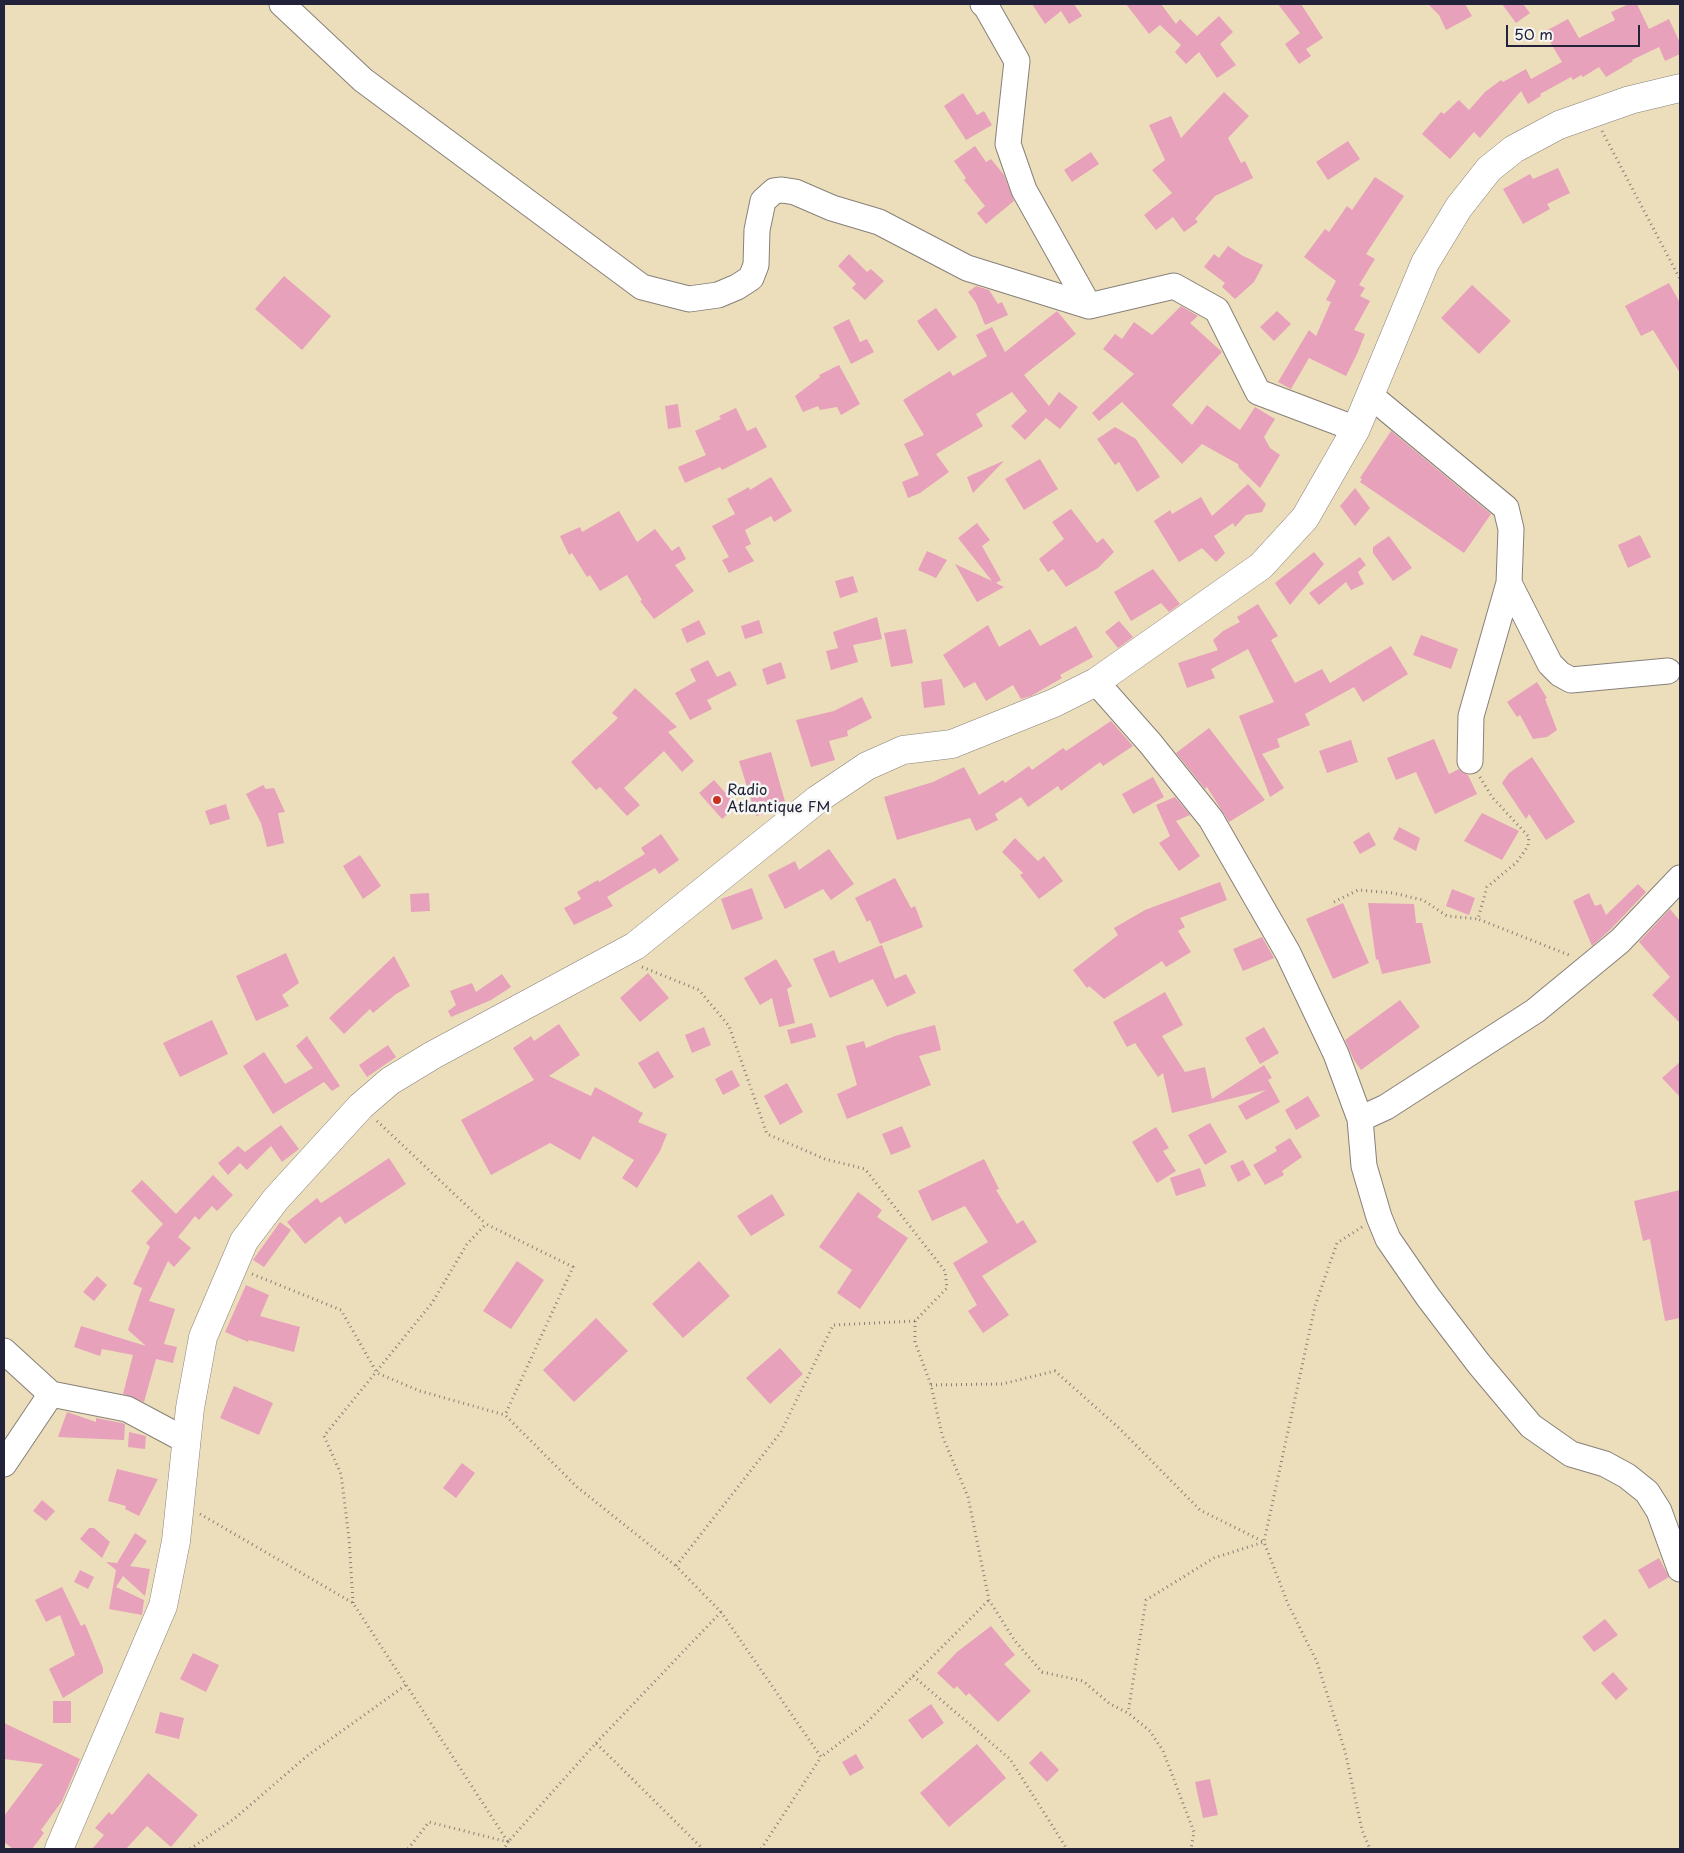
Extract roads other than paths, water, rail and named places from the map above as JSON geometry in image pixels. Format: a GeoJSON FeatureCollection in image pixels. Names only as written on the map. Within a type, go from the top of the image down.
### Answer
{"type":"FeatureCollection","features":[{"type":"Feature","properties":{"kind":"main road"},"geometry":{"type":"LineString","coordinates":[[59,1849],[163,1606],[176,1541],[187,1441],[203,1337],[244,1241],[276,1199],[361,1106],[390,1081],[433,1055],[635,946],[818,799],[867,766],[903,750],[952,744],[1054,703],[1096,682],[1261,566],[1305,518],[1356,429],[1425,262],[1459,208],[1489,169],[1514,149],[1559,125],[1630,100],[1680,88]]}},
{"type":"Feature","properties":{"kind":"street"},"geometry":{"type":"LineString","coordinates":[[282,4],[363,80],[642,286],[689,299],[718,295],[737,287],[751,278],[756,265],[757,230],[763,202],[774,191],[795,192],[832,208],[880,222],[967,268],[1089,306],[1174,286],[1217,310],[1258,392],[1356,429]]}},
{"type":"Feature","properties":{"kind":"street"},"geometry":{"type":"LineString","coordinates":[[983,4],[1017,61],[1008,144],[1021,181],[1089,306]]}},
{"type":"Feature","properties":{"kind":"street"},"geometry":{"type":"LineString","coordinates":[[1370,396],[1506,508],[1511,529],[1509,583],[1471,716],[1470,761]]}},
{"type":"Feature","properties":{"kind":"street"},"geometry":{"type":"LineString","coordinates":[[1509,583],[1550,664],[1560,674],[1571,680],[1668,671]]}},
{"type":"Feature","properties":{"kind":"street"},"geometry":{"type":"LineString","coordinates":[[1096,682],[1150,743],[1211,819],[1288,953],[1336,1054],[1360,1119],[1364,1166],[1379,1217],[1388,1239],[1428,1297],[1479,1364],[1531,1426],[1571,1454],[1605,1464],[1627,1476],[1647,1492],[1659,1510],[1680,1569]]}},
{"type":"Feature","properties":{"kind":"street"},"geometry":{"type":"LineString","coordinates":[[1360,1119],[1386,1107],[1536,1011],[1620,941],[1680,878]]}},
{"type":"Feature","properties":{"kind":"street"},"geometry":{"type":"LineString","coordinates":[[4,1352],[51,1394],[127,1410],[187,1441]]}},
{"type":"Feature","properties":{"kind":"street"},"geometry":{"type":"LineString","coordinates":[[4,1464],[51,1394]]}},
{"type":"Feature","properties":{"kind":"place","name":"Radio Atlantique FM"},"geometry":{"type":"Point","coordinates":[717,800]}}]}
